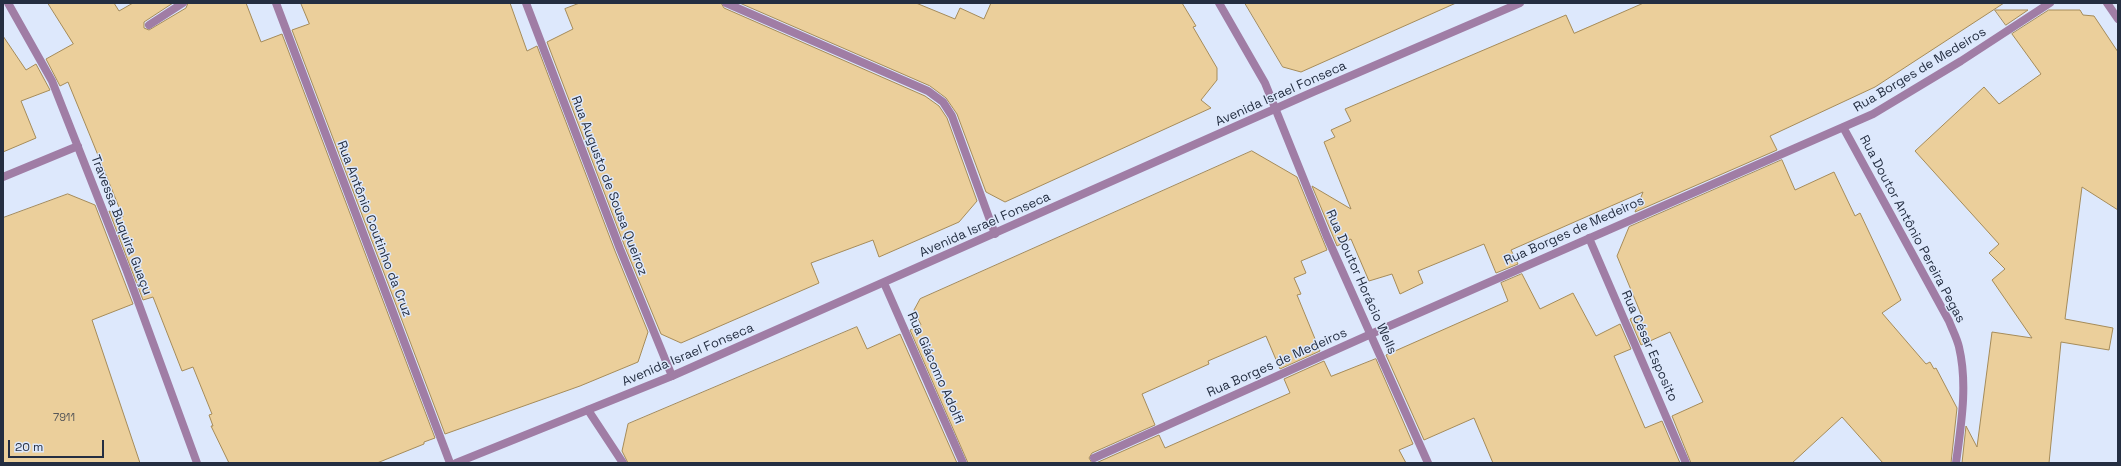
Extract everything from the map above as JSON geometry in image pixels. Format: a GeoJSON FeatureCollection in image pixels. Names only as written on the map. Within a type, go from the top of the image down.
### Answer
{"type":"FeatureCollection","features":[{"type":"Feature","properties":{"kind":"street","name":"Travessa Buquira Guaçu"},"geometry":{"type":"LineString","coordinates":[[8,3],[52,81],[126,269],[197,463]]}},
{"type":"Feature","properties":{"kind":"street"},"geometry":{"type":"LineString","coordinates":[[149,25],[183,3]]}},
{"type":"Feature","properties":{"kind":"street","name":"Rua Antônio Coutinho da Cruz"},"geometry":{"type":"LineString","coordinates":[[276,3],[450,463]]}},
{"type":"Feature","properties":{"kind":"street","name":"Rua Augusto de Sousa Queiroz"},"geometry":{"type":"LineString","coordinates":[[526,3],[620,249],[672,376]]}},
{"type":"Feature","properties":{"kind":"street"},"geometry":{"type":"LineString","coordinates":[[726,3],[928,91],[942,102],[952,116],[995,234]]}},
{"type":"Feature","properties":{"kind":"street","name":"Rua Doutor Horácio Wells"},"geometry":{"type":"LineString","coordinates":[[1219,3],[1258,70],[1327,237],[1428,463]]}},
{"type":"Feature","properties":{"kind":"street","name":"Avenida Israel Fonseca"},"geometry":{"type":"LineString","coordinates":[[456,463],[672,376],[1275,109],[1520,3]]}},
{"type":"Feature","properties":{"kind":"street","name":"Rua Borges de Medeiros"},"geometry":{"type":"LineString","coordinates":[[1094,458],[1588,238],[1873,114],[1954,66],[2050,3]]}},
{"type":"Feature","properties":{"kind":"street"},"geometry":{"type":"LineString","coordinates":[[2107,3],[2118,19]]}},
{"type":"Feature","properties":{"kind":"street","name":"Rua Doutor Antônio Pereira Pegas"},"geometry":{"type":"LineString","coordinates":[[1844,127],[1949,321],[1959,346],[1964,380],[1962,419],[1956,463]]}},
{"type":"Feature","properties":{"kind":"street"},"geometry":{"type":"LineString","coordinates":[[3,177],[78,146]]}},
{"type":"Feature","properties":{"kind":"street","name":"Rua César Esposito"},"geometry":{"type":"LineString","coordinates":[[1588,238],[1686,463]]}},
{"type":"Feature","properties":{"kind":"street","name":"Rua Giácomo Adolfi"},"geometry":{"type":"LineString","coordinates":[[884,283],[963,463]]}},
{"type":"Feature","properties":{"kind":"street"},"geometry":{"type":"LineString","coordinates":[[588,410],[623,463]]}},
{"type":"Feature","properties":{"kind":"building"},"geometry":{"type":"Polygon","coordinates":[[[48,3],[114,3],[119,11],[133,3],[173,3],[144,22],[144,28],[149,30],[186,8],[188,3],[246,3],[261,42],[282,34],[435,438],[377,463],[229,463],[211,426],[213,426],[209,415],[212,414],[193,367],[182,371],[153,297],[143,300],[109,211],[123,217],[68,82],[60,86],[46,59],[73,44],[48,3]]]}},
{"type":"Feature","properties":{"kind":"building"},"geometry":{"type":"Polygon","coordinates":[[[301,3],[510,3],[527,51],[537,46],[615,251],[648,332],[638,362],[580,386],[445,434],[292,30],[309,24],[301,3]]]}},
{"type":"Feature","properties":{"kind":"building"},"geometry":{"type":"Polygon","coordinates":[[[580,3],[721,3],[724,8],[925,96],[939,106],[947,118],[977,201],[959,222],[879,257],[873,240],[811,263],[819,283],[681,343],[661,334],[625,247],[547,42],[573,29],[565,9],[580,3]]]}},
{"type":"Feature","properties":{"kind":"building"},"geometry":{"type":"Polygon","coordinates":[[[740,3],[916,3],[955,19],[960,8],[984,19],[991,3],[1182,3],[1196,26],[1193,27],[1217,68],[1217,80],[1201,100],[1211,108],[1005,202],[986,192],[957,114],[946,98],[930,86],[740,3]]]}},
{"type":"Feature","properties":{"kind":"building"},"geometry":{"type":"Polygon","coordinates":[[[1245,3],[1456,3],[1301,72],[1283,67],[1245,3]]]}},
{"type":"Feature","properties":{"kind":"building"},"geometry":{"type":"Polygon","coordinates":[[[1644,3],[2004,3],[1875,87],[1770,136],[1777,150],[1635,212],[1643,192],[1579,220],[1511,250],[1518,264],[1496,273],[1484,244],[1418,271],[1423,283],[1400,294],[1392,274],[1369,281],[1351,239],[1337,246],[1312,186],[1351,209],[1324,142],[1335,137],[1331,130],[1351,121],[1345,109],[1566,15],[1574,33],[1644,3]]]}},
{"type":"Feature","properties":{"kind":"building"},"geometry":{"type":"Polygon","coordinates":[[[1995,10],[2028,10],[2006,25],[1995,10]]]}},
{"type":"Feature","properties":{"kind":"building"},"geometry":{"type":"Polygon","coordinates":[[[2049,10],[2080,10],[2083,15],[2094,16],[2118,52],[2118,210],[2082,187],[2065,319],[2113,328],[2109,350],[2061,342],[2049,463],[1962,463],[1966,426],[1977,447],[1992,332],[2032,338],[1992,280],[2005,269],[1989,253],[1999,244],[1915,151],[1984,87],[1999,104],[2041,74],[2012,34],[2049,10]]]}},
{"type":"Feature","properties":{"kind":"building"},"geometry":{"type":"Polygon","coordinates":[[[3,36],[26,70],[36,64],[50,90],[21,101],[36,138],[3,152],[3,36]]]}},
{"type":"Feature","properties":{"kind":"building"},"geometry":{"type":"Polygon","coordinates":[[[1252,151],[1297,177],[1327,250],[1301,261],[1306,273],[1294,278],[1301,294],[1297,295],[1320,351],[1280,369],[1266,336],[1208,361],[1209,364],[1142,394],[1155,425],[1092,453],[1089,458],[1092,463],[968,463],[910,330],[921,325],[914,310],[920,299],[1252,151]]]}},
{"type":"Feature","properties":{"kind":"building"},"geometry":{"type":"Polygon","coordinates":[[[1782,160],[1795,190],[1834,172],[1855,216],[1860,213],[1901,300],[1882,313],[1926,364],[1930,362],[1934,369],[1936,368],[1957,408],[1951,463],[1883,463],[1842,417],[1792,463],[1691,463],[1672,416],[1703,402],[1670,332],[1641,345],[1630,319],[1641,314],[1617,256],[1629,227],[1782,160]]]}},
{"type":"Feature","properties":{"kind":"building"},"geometry":{"type":"Polygon","coordinates":[[[68,194],[95,205],[133,304],[92,320],[140,463],[3,463],[3,218],[68,194]]]}},
{"type":"Feature","properties":{"kind":"building"},"geometry":{"type":"Polygon","coordinates":[[[1522,274],[1540,309],[1573,293],[1596,336],[1620,324],[1631,349],[1614,356],[1645,428],[1662,421],[1680,463],[1493,463],[1474,418],[1424,440],[1386,355],[1508,301],[1501,283],[1522,274]]]}},
{"type":"Feature","properties":{"kind":"building"},"geometry":{"type":"Polygon","coordinates":[[[857,327],[867,349],[900,334],[957,463],[628,463],[622,451],[628,424],[857,327]]]}},
{"type":"Feature","properties":{"kind":"building"},"geometry":{"type":"Polygon","coordinates":[[[1376,359],[1413,444],[1399,450],[1406,463],[1096,463],[1159,435],[1165,448],[1290,393],[1284,379],[1324,361],[1331,376],[1376,359]]]}}]}
